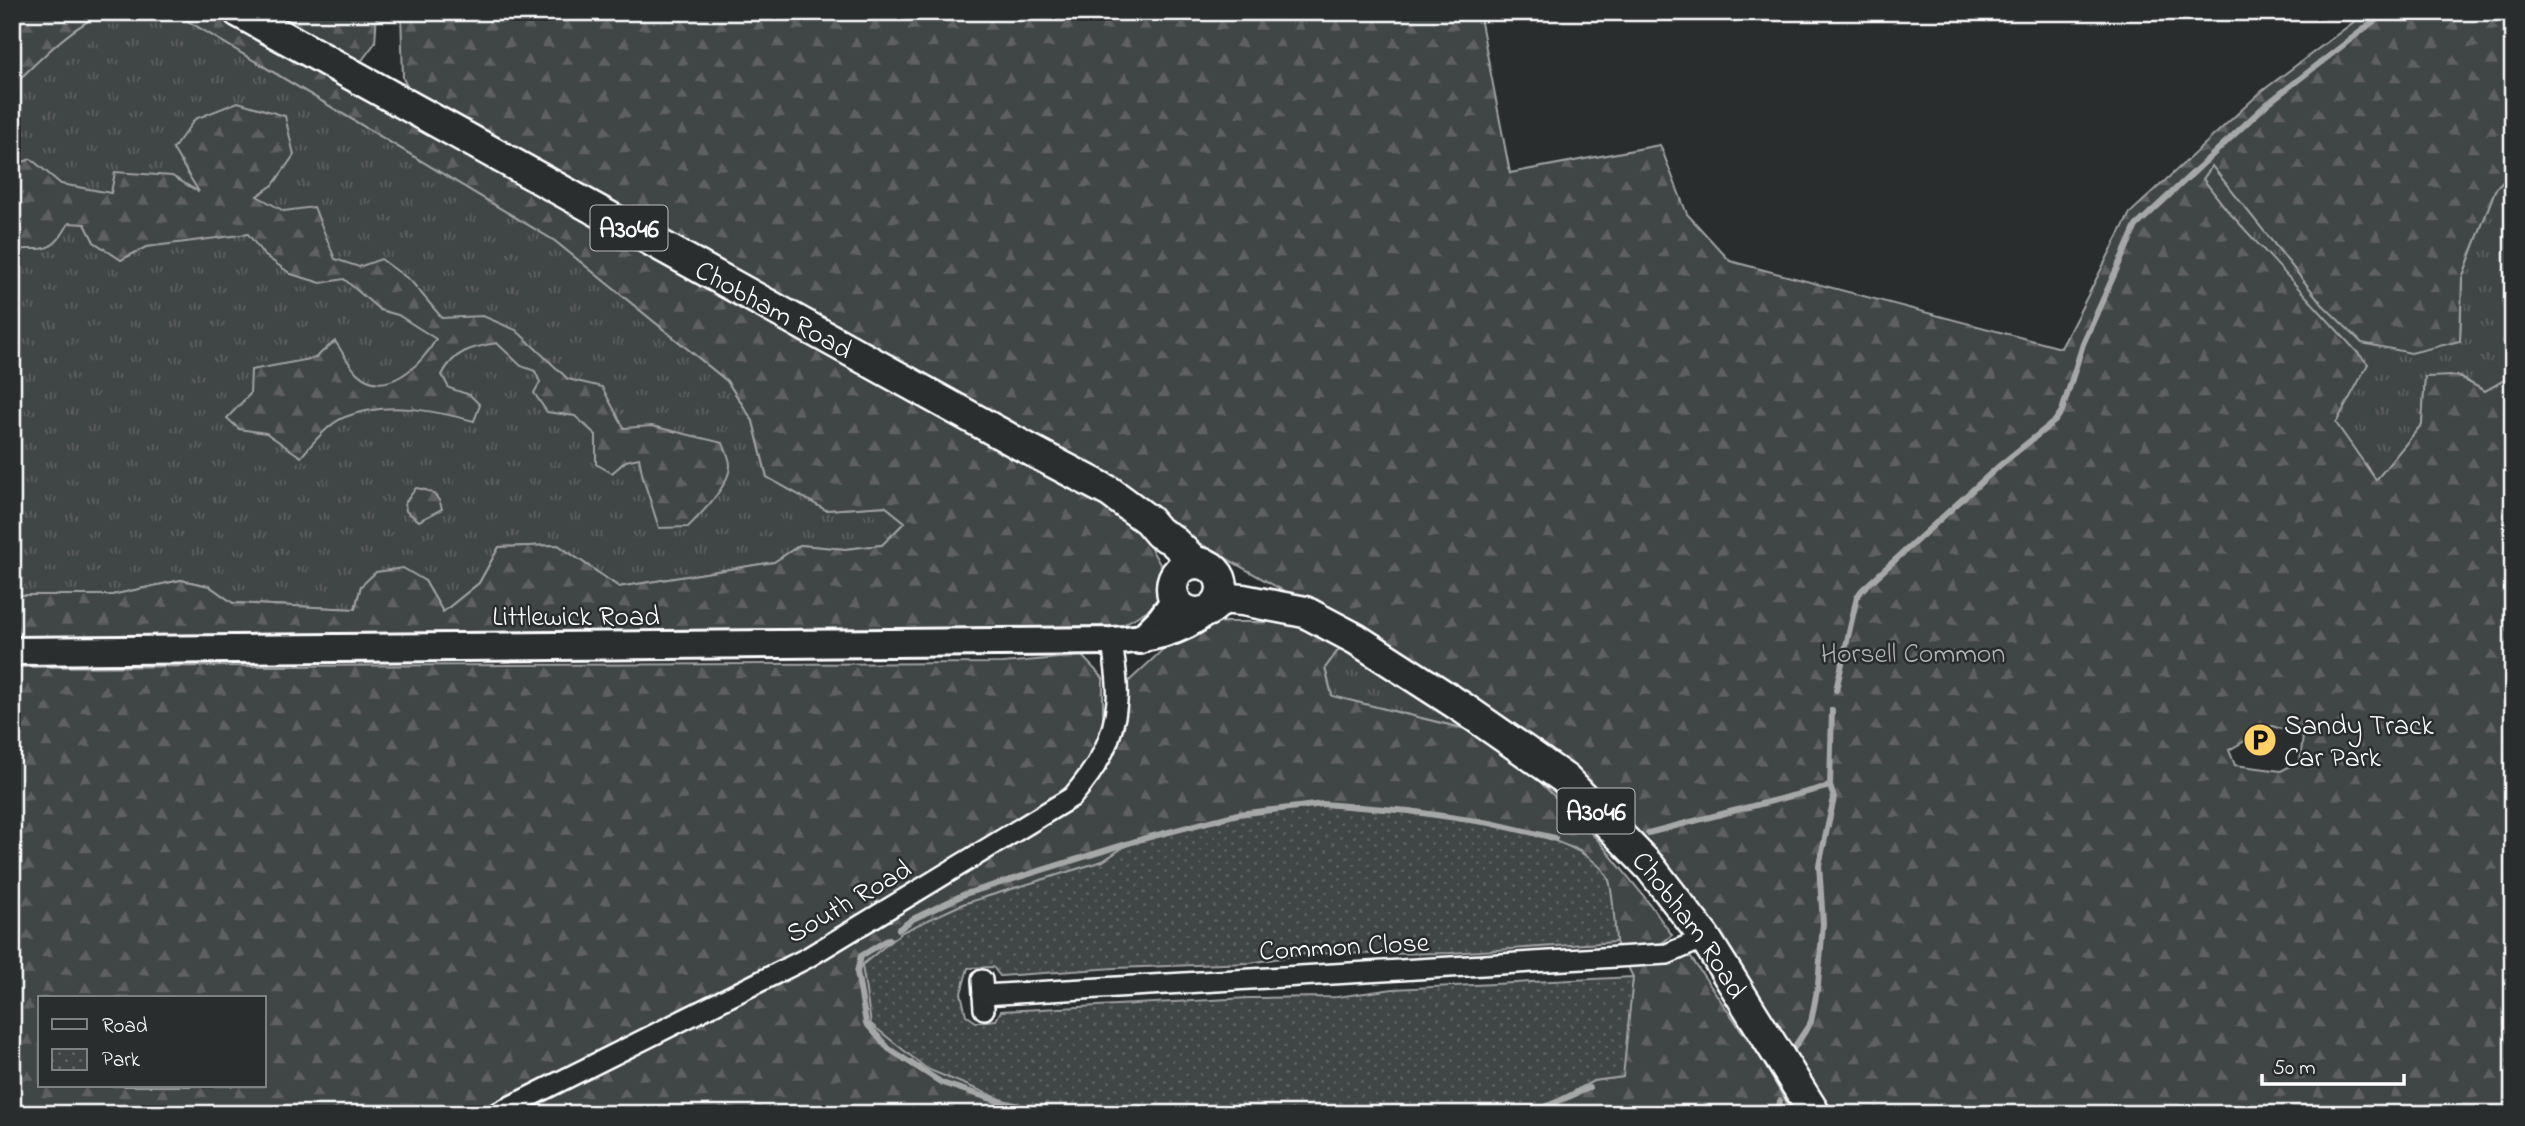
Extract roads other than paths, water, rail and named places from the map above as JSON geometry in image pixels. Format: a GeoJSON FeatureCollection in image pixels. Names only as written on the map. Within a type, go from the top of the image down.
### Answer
{"type":"FeatureCollection","features":[{"type":"Feature","properties":{"kind":"main road","name":"Chobham Road"},"geometry":{"type":"LineString","coordinates":[[239,12],[1110,492],[1148,520],[1159,533],[1171,565],[1198,588],[1305,612],[1356,639],[1464,708],[1565,779],[1650,867],[1705,938],[1815,1114]]}},
{"type":"Feature","properties":{"kind":"street","name":"Littlewick Road"},"geometry":{"type":"LineString","coordinates":[[12,651],[1140,640],[1168,633],[1197,620],[1198,588]]}},
{"type":"Feature","properties":{"kind":"street","name":"South Road"},"geometry":{"type":"LineString","coordinates":[[495,1114],[807,958],[1072,797],[1093,773],[1105,749],[1114,720],[1118,699],[1112,641]]}},
{"type":"Feature","properties":{"kind":"street","name":"Common Close"},"geometry":{"type":"LineString","coordinates":[[983,995],[1667,954],[1705,938]]}},
{"type":"Feature","properties":{"kind":"waterway"},"geometry":{"type":"LineString","coordinates":[[1836,690],[1857,597],[1862,590],[1999,466],[2055,421],[2062,411],[2083,344],[2136,226],[2267,104],[2386,12]]}},
{"type":"Feature","properties":{"kind":"waterway"},"geometry":{"type":"LineString","coordinates":[[1794,1048],[1811,1022],[1818,985],[1823,923],[1819,865],[1834,798],[1830,786],[1832,710]]}},
{"type":"Feature","properties":{"kind":"waterway"},"geometry":{"type":"LineString","coordinates":[[1648,833],[1830,786]]}},
{"type":"Feature","properties":{"kind":"waterway"},"geometry":{"type":"LineString","coordinates":[[899,929],[913,919],[965,894],[1142,839],[1238,814],[1323,804],[1409,811],[1490,823],[1555,838]]}},
{"type":"Feature","properties":{"kind":"waterway"},"geometry":{"type":"LineString","coordinates":[[889,939],[861,956],[857,972],[866,1023],[889,1049],[942,1083],[1038,1114]]}},
{"type":"Feature","properties":{"kind":"waterway"},"geometry":{"type":"LineString","coordinates":[[1484,1114],[1545,1107],[1589,1088]]}},
{"type":"Feature","properties":{"kind":"waterway"},"geometry":{"type":"LineString","coordinates":[[1778,1114],[1780,1101]]}},
{"type":"Feature","properties":{"kind":"place","name":"Sandy Track Car Park"},"geometry":{"type":"Point","coordinates":[2260,740]}},
{"type":"Feature","properties":{"kind":"park label","name":"Horsell Common"},"geometry":{"type":"Point","coordinates":[1913,652]}}]}
